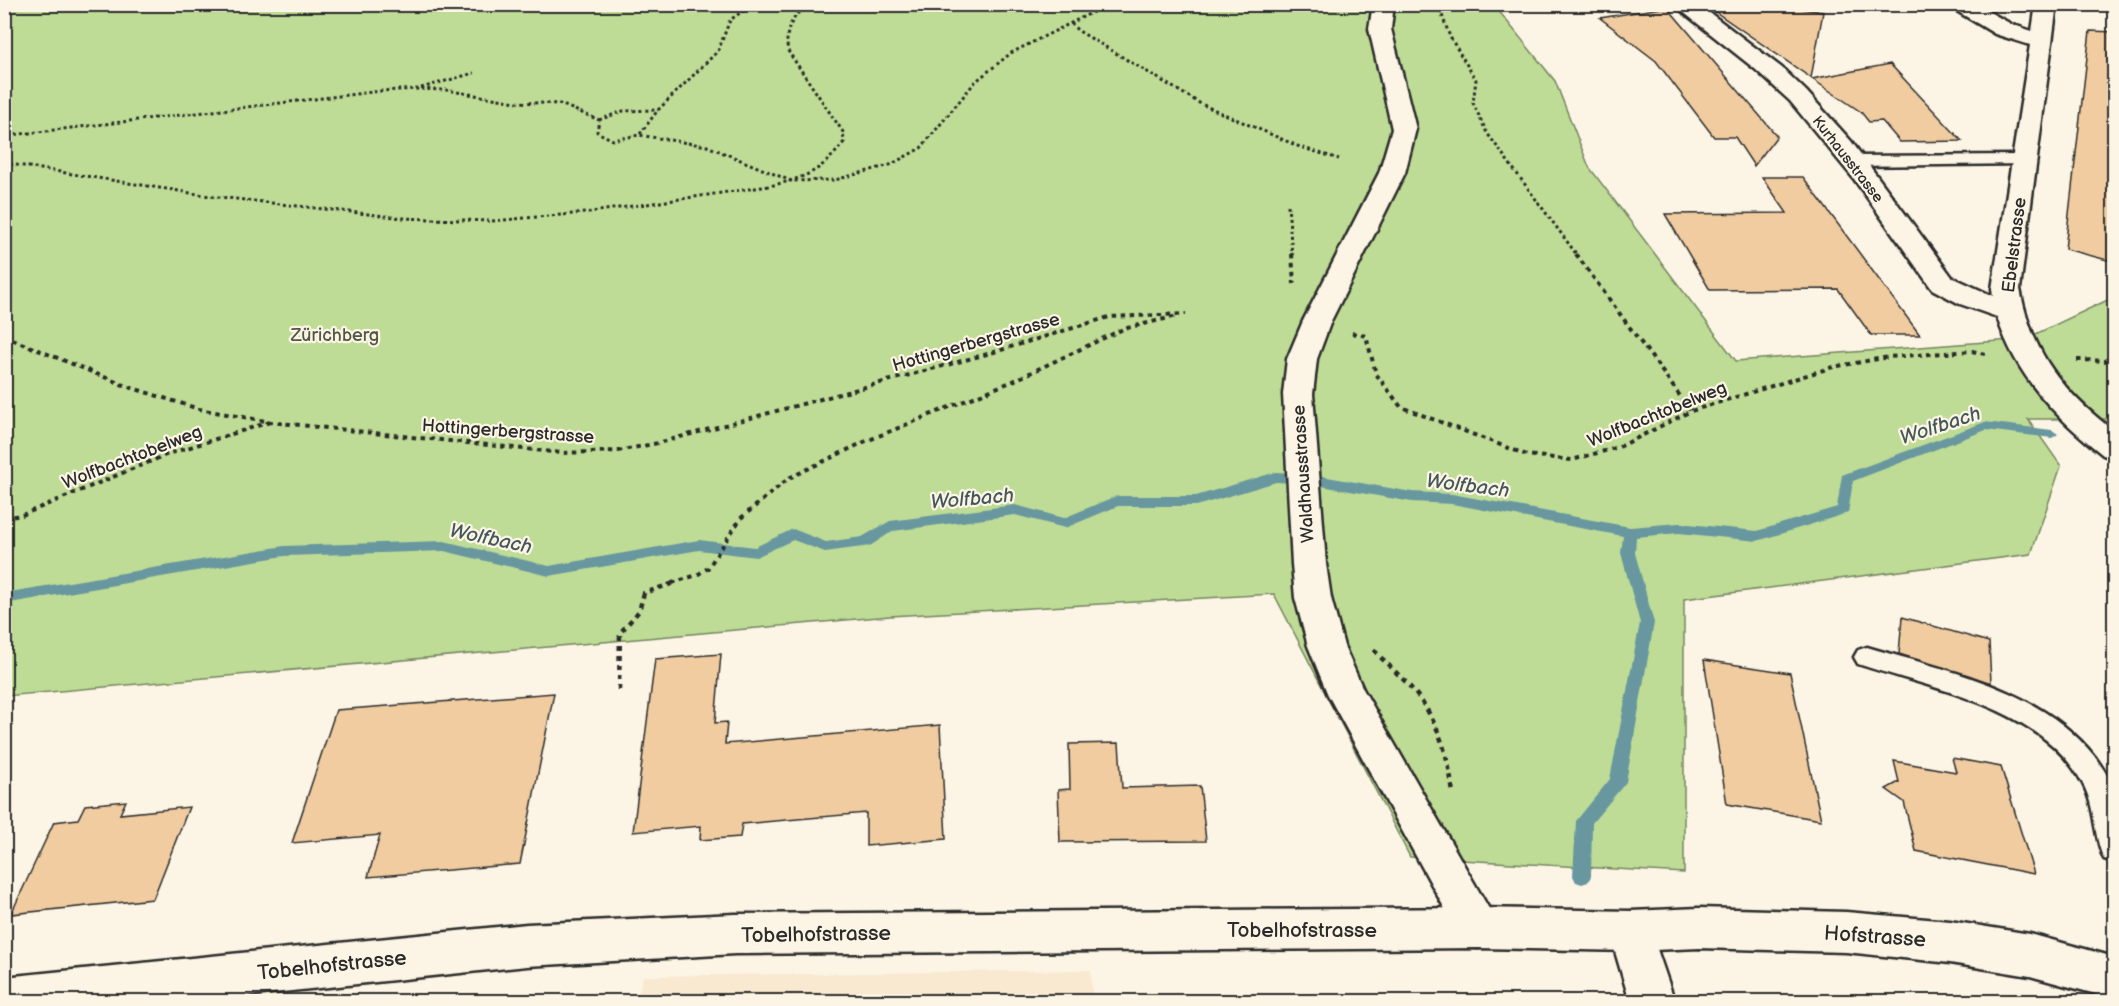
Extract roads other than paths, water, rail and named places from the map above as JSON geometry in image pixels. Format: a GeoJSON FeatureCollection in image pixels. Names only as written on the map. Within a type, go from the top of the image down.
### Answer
{"type":"FeatureCollection","features":[{"type":"Feature","properties":{"kind":"street","name":"Waldhausstrasse"},"geometry":{"type":"LineString","coordinates":[[1384,4],[1380,29],[1404,129],[1392,173],[1317,321],[1302,359],[1298,394],[1309,564],[1313,598],[1326,646],[1347,695],[1478,928]]}},
{"type":"Feature","properties":{"kind":"street","name":"Kurhausstrasse"},"geometry":{"type":"LineString","coordinates":[[1683,4],[1774,74],[1820,121],[1942,283],[1970,298],[2008,312]]}},
{"type":"Feature","properties":{"kind":"street"},"geometry":{"type":"LineString","coordinates":[[1959,4],[2003,29],[2043,42]]}},
{"type":"Feature","properties":{"kind":"street","name":"Ebelstrasse"},"geometry":{"type":"LineString","coordinates":[[2047,4],[2006,289],[2008,312],[2026,357],[2054,396],[2085,426],[2115,447]]}},
{"type":"Feature","properties":{"kind":"street","name":"Tobelhofstrasse"},"geometry":{"type":"LineString","coordinates":[[4,999],[527,945],[735,934],[1478,928],[1631,931]]}},
{"type":"Feature","properties":{"kind":"street","name":"Hofstrasse"},"geometry":{"type":"LineString","coordinates":[[1631,931],[1699,928],[1846,932],[1950,942],[2030,955],[2115,978]]}},
{"type":"Feature","properties":{"kind":"street"},"geometry":{"type":"LineString","coordinates":[[1631,931],[1653,1002]]}},
{"type":"Feature","properties":{"kind":"lane"},"geometry":{"type":"LineString","coordinates":[[1851,160],[2025,160]]}},
{"type":"Feature","properties":{"kind":"lane"},"geometry":{"type":"LineString","coordinates":[[1867,657],[1989,696],[2029,715],[2066,741],[2090,771],[2108,813],[2115,850]]}},
{"type":"Feature","properties":{"kind":"waterway","name":"Wolfbach"},"geometry":{"type":"LineString","coordinates":[[1630,532],[1679,528],[1757,536],[1843,510],[1847,478],[1985,426],[2052,434]]}},
{"type":"Feature","properties":{"kind":"waterway","name":"Wolfbach"},"geometry":{"type":"LineString","coordinates":[[4,599],[284,551],[444,546],[549,571],[699,545],[756,552],[793,534],[825,547],[865,542],[890,526],[1015,510],[1065,523],[1116,501],[1196,501],[1276,477],[1310,479],[1412,497],[1452,499],[1630,532]]}},
{"type":"Feature","properties":{"kind":"waterway"},"geometry":{"type":"LineString","coordinates":[[1582,876],[1584,821],[1618,782],[1647,623],[1628,553],[1630,532]]}},
{"type":"Feature","properties":{"kind":"park label","name":"Zürichberg"},"geometry":{"type":"Point","coordinates":[335,335]}}]}
